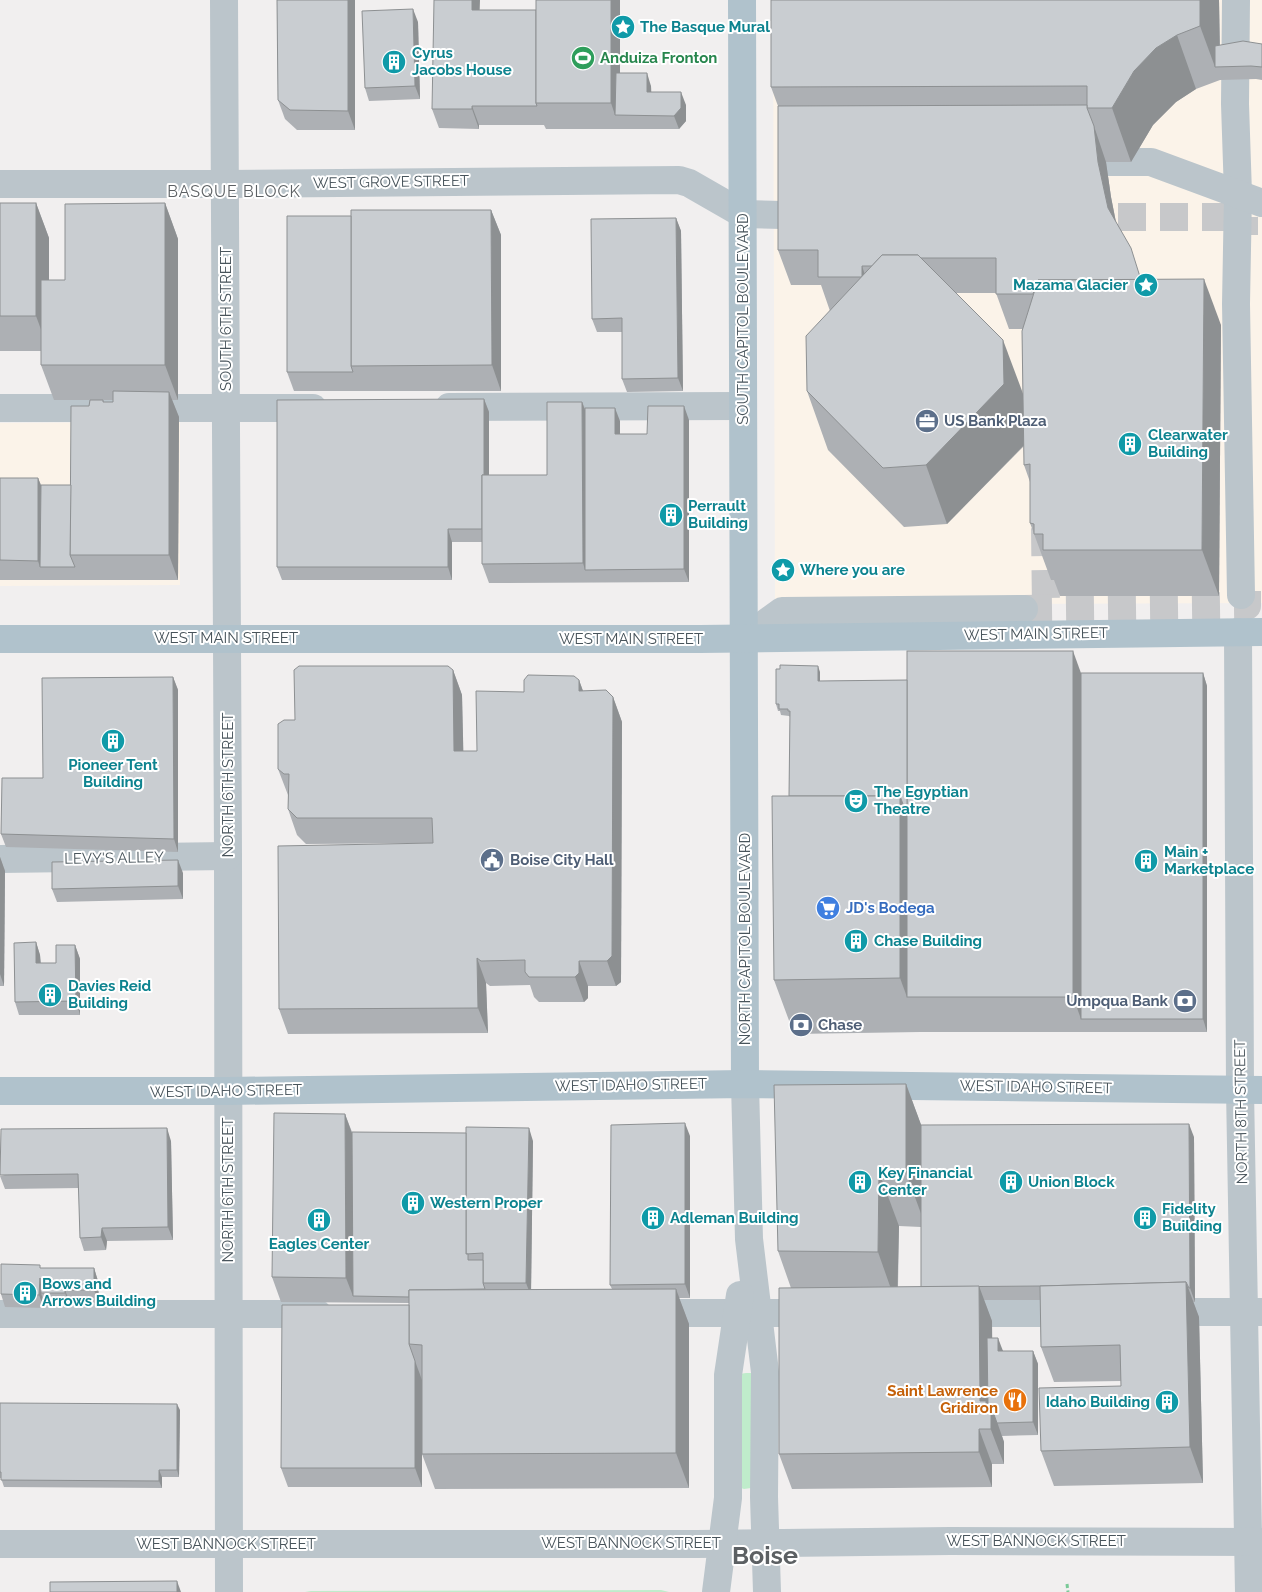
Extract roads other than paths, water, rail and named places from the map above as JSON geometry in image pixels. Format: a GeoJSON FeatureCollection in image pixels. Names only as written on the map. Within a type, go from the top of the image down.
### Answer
{"type":"FeatureCollection","features":[{"type":"Feature","properties":{"kind":"main road","name":"SOUTH CAPITOL BOULEVARD"},"geometry":{"type":"LineString","coordinates":[[742,0],[744,638]]}},
{"type":"Feature","properties":{"kind":"main road","name":"WEST MAIN STREET"},"geometry":{"type":"LineString","coordinates":[[0,639],[744,638],[1250,632]]}},
{"type":"Feature","properties":{"kind":"main road","name":"NORTH CAPITOL BOULEVARD"},"geometry":{"type":"LineString","coordinates":[[744,638],[745,1084]]}},
{"type":"Feature","properties":{"kind":"main road","name":"WEST IDAHO STREET"},"geometry":{"type":"LineString","coordinates":[[0,1091],[228,1091],[745,1084],[1251,1090]]}},
{"type":"Feature","properties":{"kind":"street","name":"SOUTH 6TH STREET"},"geometry":{"type":"LineString","coordinates":[[224,0],[228,638]]}},
{"type":"Feature","properties":{"kind":"street"},"geometry":{"type":"LineString","coordinates":[[1236,0],[1235,104],[1250,198],[1236,304],[1241,595]]}},
{"type":"Feature","properties":{"kind":"street"},"geometry":{"type":"LineString","coordinates":[[1106,162],[1151,162],[1250,198]]}},
{"type":"Feature","properties":{"kind":"street","name":"WEST GROVE STREET"},"geometry":{"type":"LineString","coordinates":[[0,184],[679,180],[689,183],[743,214]]}},
{"type":"Feature","properties":{"kind":"street"},"geometry":{"type":"LineString","coordinates":[[743,214],[782,215]]}},
{"type":"Feature","properties":{"kind":"street"},"geometry":{"type":"LineString","coordinates":[[424,407],[744,406]]}},
{"type":"Feature","properties":{"kind":"street"},"geometry":{"type":"LineString","coordinates":[[0,408],[335,408]]}},
{"type":"Feature","properties":{"kind":"street"},"geometry":{"type":"LineString","coordinates":[[744,638],[782,611],[1024,609]]}},
{"type":"Feature","properties":{"kind":"street","name":"NORTH 8TH STREET"},"geometry":{"type":"LineString","coordinates":[[1249,1592],[1255,1542],[1251,1090],[1250,632]]}},
{"type":"Feature","properties":{"kind":"street","name":"NORTH 6TH STREET"},"geometry":{"type":"LineString","coordinates":[[228,638],[229,1592]]}},
{"type":"Feature","properties":{"kind":"street","name":"LEVY'S ALLEY"},"geometry":{"type":"LineString","coordinates":[[0,859],[228,856]]}},
{"type":"Feature","properties":{"kind":"street","name":"NORTH CAPITOL BOULEVARD"},"geometry":{"type":"LineString","coordinates":[[716,1592],[728,1498],[728,1375],[747,1313],[749,1239],[745,1084]]}},
{"type":"Feature","properties":{"kind":"street"},"geometry":{"type":"LineString","coordinates":[[928,1313],[1098,1312]]}},
{"type":"Feature","properties":{"kind":"street"},"geometry":{"type":"LineString","coordinates":[[1137,1312],[1253,1312]]}},
{"type":"Feature","properties":{"kind":"street"},"geometry":{"type":"LineString","coordinates":[[623,1313],[838,1313]]}},
{"type":"Feature","properties":{"kind":"street","name":"NORTH CAPITOL BOULEVARD"},"geometry":{"type":"LineString","coordinates":[[747,1313],[765,1372],[764,1497],[767,1592]]}},
{"type":"Feature","properties":{"kind":"street"},"geometry":{"type":"LineString","coordinates":[[0,1314],[339,1314]]}},
{"type":"Feature","properties":{"kind":"street","name":"WEST BANNOCK STREET"},"geometry":{"type":"LineString","coordinates":[[0,1544],[1255,1542]]}},
{"type":"Feature","properties":{"kind":"tunnel"},"geometry":{"type":"LineString","coordinates":[[1076,217],[1244,217],[1244,235]]}},
{"type":"Feature","properties":{"kind":"tunnel"},"geometry":{"type":"LineString","coordinates":[[1045,528],[1046,608]]}},
{"type":"Feature","properties":{"kind":"tunnel"},"geometry":{"type":"LineString","coordinates":[[1024,609],[1247,606],[1247,583]]}},
{"type":"Feature","properties":{"kind":"place","name":"The Basque Mural"},"geometry":{"type":"Point","coordinates":[623,27]}},
{"type":"Feature","properties":{"kind":"place","name":"Anduiza Fronton"},"geometry":{"type":"Point","coordinates":[583,58]}},
{"type":"Feature","properties":{"kind":"place","name":"Cyrus Jacobs House"},"geometry":{"type":"Point","coordinates":[394,62]}},
{"type":"Feature","properties":{"kind":"place","name":"Mazama Glacier"},"geometry":{"type":"Point","coordinates":[1146,285]}},
{"type":"Feature","properties":{"kind":"place","name":"US Bank Plaza"},"geometry":{"type":"Point","coordinates":[927,421]}},
{"type":"Feature","properties":{"kind":"place","name":"Clearwater Building"},"geometry":{"type":"Point","coordinates":[1130,444]}},
{"type":"Feature","properties":{"kind":"place","name":"Perrault Building"},"geometry":{"type":"Point","coordinates":[671,515]}},
{"type":"Feature","properties":{"kind":"place","name":"Where you are"},"geometry":{"type":"Point","coordinates":[783,570]}},
{"type":"Feature","properties":{"kind":"place","name":"Pioneer Tent Building"},"geometry":{"type":"Point","coordinates":[113,741]}},
{"type":"Feature","properties":{"kind":"place","name":"The Egyptian Theatre"},"geometry":{"type":"Point","coordinates":[856,801]}},
{"type":"Feature","properties":{"kind":"place","name":"Boise City Hall"},"geometry":{"type":"Point","coordinates":[492,860]}},
{"type":"Feature","properties":{"kind":"place","name":"Main + Marketplace"},"geometry":{"type":"Point","coordinates":[1146,861]}},
{"type":"Feature","properties":{"kind":"place","name":"JD's Bodega"},"geometry":{"type":"Point","coordinates":[828,908]}},
{"type":"Feature","properties":{"kind":"place","name":"Chase Building"},"geometry":{"type":"Point","coordinates":[856,941]}},
{"type":"Feature","properties":{"kind":"place","name":"Davies Reid Building"},"geometry":{"type":"Point","coordinates":[50,995]}},
{"type":"Feature","properties":{"kind":"place","name":"Umpqua Bank"},"geometry":{"type":"Point","coordinates":[1185,1001]}},
{"type":"Feature","properties":{"kind":"place","name":"Chase"},"geometry":{"type":"Point","coordinates":[801,1025]}},
{"type":"Feature","properties":{"kind":"place","name":"Key Financial Center"},"geometry":{"type":"Point","coordinates":[860,1182]}},
{"type":"Feature","properties":{"kind":"place","name":"Union Block"},"geometry":{"type":"Point","coordinates":[1011,1182]}},
{"type":"Feature","properties":{"kind":"place","name":"Western Proper"},"geometry":{"type":"Point","coordinates":[413,1203]}},
{"type":"Feature","properties":{"kind":"place","name":"Adleman Building"},"geometry":{"type":"Point","coordinates":[653,1218]}},
{"type":"Feature","properties":{"kind":"place","name":"Fidelity Building"},"geometry":{"type":"Point","coordinates":[1145,1218]}},
{"type":"Feature","properties":{"kind":"place","name":"Eagles Center"},"geometry":{"type":"Point","coordinates":[319,1220]}},
{"type":"Feature","properties":{"kind":"place","name":"Bows and Arrows Building"},"geometry":{"type":"Point","coordinates":[25,1293]}},
{"type":"Feature","properties":{"kind":"place","name":"Saint Lawrence Gridiron"},"geometry":{"type":"Point","coordinates":[1015,1400]}},
{"type":"Feature","properties":{"kind":"place","name":"Idaho Building"},"geometry":{"type":"Point","coordinates":[1167,1402]}},
{"type":"Feature","properties":{"kind":"district","name":"BASQUE BLOCK"},"geometry":{"type":"Point","coordinates":[234,191]}},
{"type":"Feature","properties":{"kind":"district","name":"Boise"},"geometry":{"type":"Point","coordinates":[765,1555]}}]}
